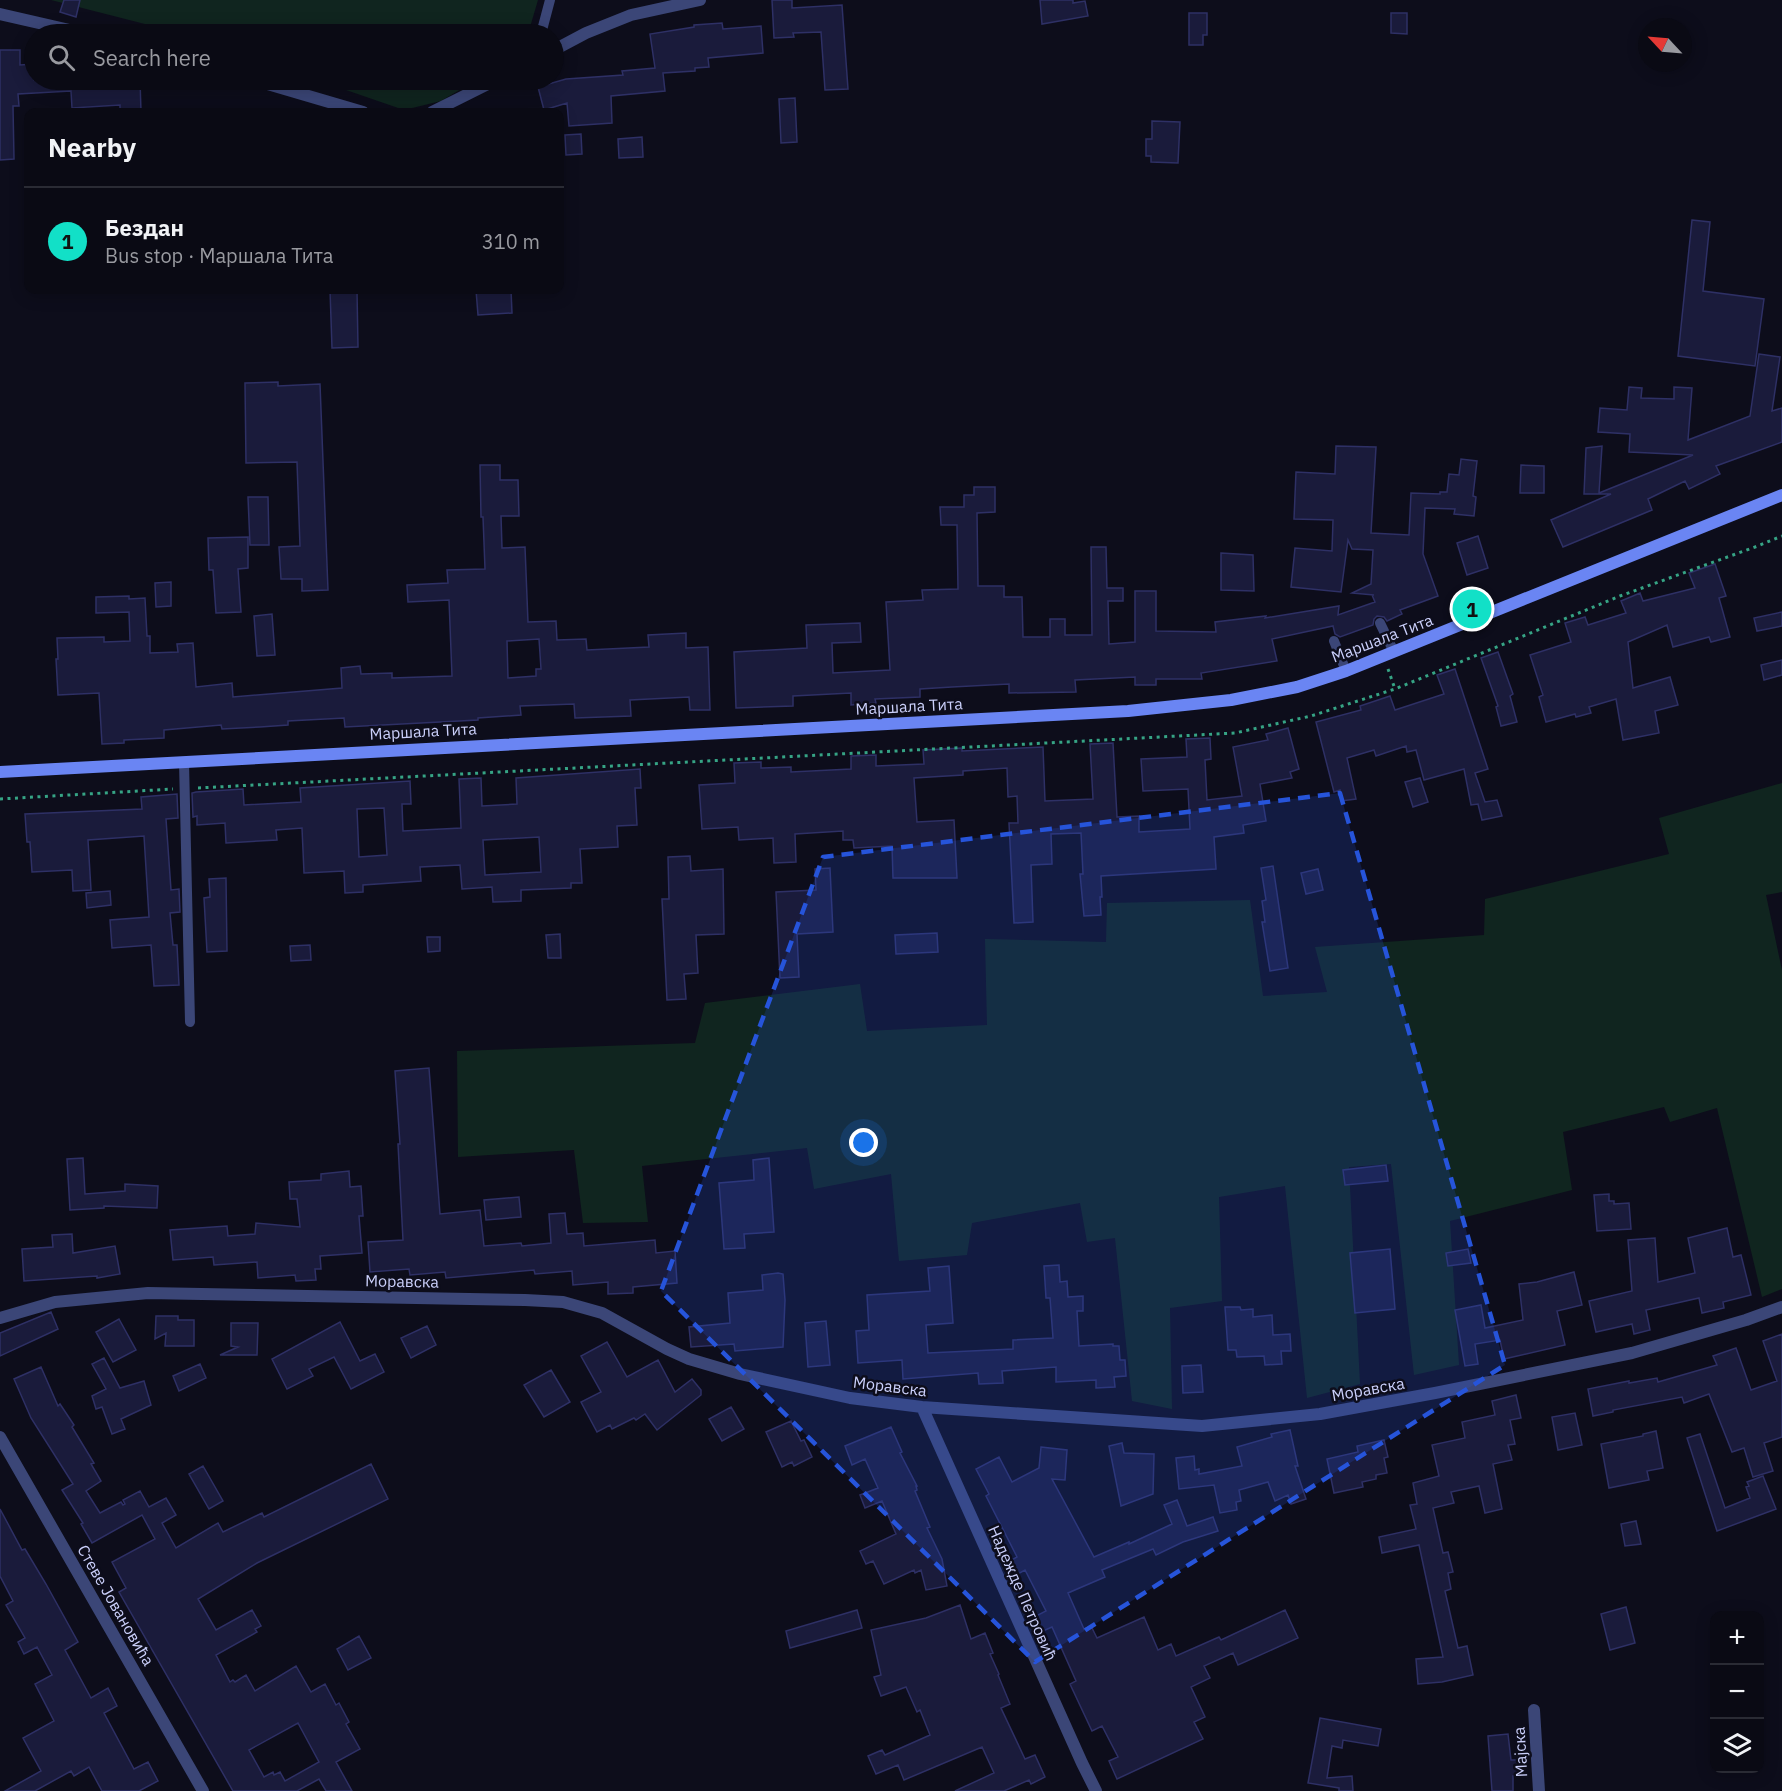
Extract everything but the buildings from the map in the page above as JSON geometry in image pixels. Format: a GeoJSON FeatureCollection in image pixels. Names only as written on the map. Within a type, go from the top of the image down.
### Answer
{"type":"FeatureCollection","features":[{"type":"Feature","properties":{"kind":"main road","name":"Маршала Тита"},"geometry":{"type":"LineString","coordinates":[[0,772],[1128,711],[1242,698],[1297,687],[1346,671],[1782,495]]}},
{"type":"Feature","properties":{"kind":"street"},"geometry":{"type":"LineString","coordinates":[[564,45],[631,15],[700,0]]}},
{"type":"Feature","properties":{"kind":"street"},"geometry":{"type":"LineString","coordinates":[[0,14],[44,24]]}},
{"type":"Feature","properties":{"kind":"street"},"geometry":{"type":"LineString","coordinates":[[288,90],[349,108]]}},
{"type":"Feature","properties":{"kind":"street"},"geometry":{"type":"LineString","coordinates":[[440,108],[476,90]]}},
{"type":"Feature","properties":{"kind":"street","name":"Моравска"},"geometry":{"type":"LineString","coordinates":[[0,1318],[55,1302],[148,1293],[514,1299],[563,1302],[602,1313],[689,1359],[740,1374],[850,1398],[922,1407],[1202,1426],[1260,1422],[1320,1414],[1632,1353],[1746,1320],[1782,1307]]}},
{"type":"Feature","properties":{"kind":"street","name":"Надежде Петровић"},"geometry":{"type":"LineString","coordinates":[[922,1407],[1096,1791]]}},
{"type":"Feature","properties":{"kind":"street","name":"Стеве Јовановића"},"geometry":{"type":"LineString","coordinates":[[0,1437],[203,1791]]}},
{"type":"Feature","properties":{"kind":"street","name":"Мајска"},"geometry":{"type":"LineString","coordinates":[[1534,1710],[1539,1791]]}},
{"type":"Feature","properties":{"kind":"lane"},"geometry":{"type":"LineString","coordinates":[[544,24],[550,0]]}},
{"type":"Feature","properties":{"kind":"lane"},"geometry":{"type":"LineString","coordinates":[[1380,623],[1394,652]]}},
{"type":"Feature","properties":{"kind":"lane"},"geometry":{"type":"LineString","coordinates":[[1334,641],[1346,671]]}},
{"type":"Feature","properties":{"kind":"lane"},"geometry":{"type":"LineString","coordinates":[[184,762],[190,1022]]}},
{"type":"Feature","properties":{"kind":"highlighted area"},"geometry":{"type":"Polygon","coordinates":[[[1340,793],[1505,1365],[1035,1662],[661,1291],[823,857],[1340,793]]]}},
{"type":"Feature","properties":{"kind":"green space"},"geometry":{"type":"Polygon","coordinates":[[[51,0],[538,0],[531,24],[145,24],[51,0]]]}},
{"type":"Feature","properties":{"kind":"green space"},"geometry":{"type":"Polygon","coordinates":[[[346,90],[459,90],[441,101],[412,108],[398,108],[346,90]]]}},
{"type":"Feature","properties":{"kind":"green space"},"geometry":{"type":"Polygon","coordinates":[[[1782,783],[1782,892],[1766,895],[1782,970],[1782,1289],[1762,1297],[1717,1108],[1670,1122],[1664,1107],[1563,1132],[1572,1190],[1450,1221],[1459,1365],[1414,1375],[1391,1164],[1349,1167],[1360,1384],[1307,1398],[1285,1186],[1219,1197],[1222,1301],[1170,1308],[1172,1409],[1132,1401],[1115,1238],[1087,1242],[1080,1203],[972,1223],[967,1255],[899,1261],[891,1174],[814,1189],[807,1148],[642,1166],[648,1222],[583,1223],[574,1150],[458,1157],[457,1051],[695,1043],[705,1003],[860,984],[867,1031],[987,1025],[985,939],[1106,942],[1107,903],[1250,900],[1263,996],[1327,992],[1315,947],[1484,935],[1485,899],[1669,854],[1659,818],[1782,783]]]}},
{"type":"Feature","properties":{"kind":"place","name":"Бездан"},"geometry":{"type":"Point","coordinates":[1472,609]}}]}
